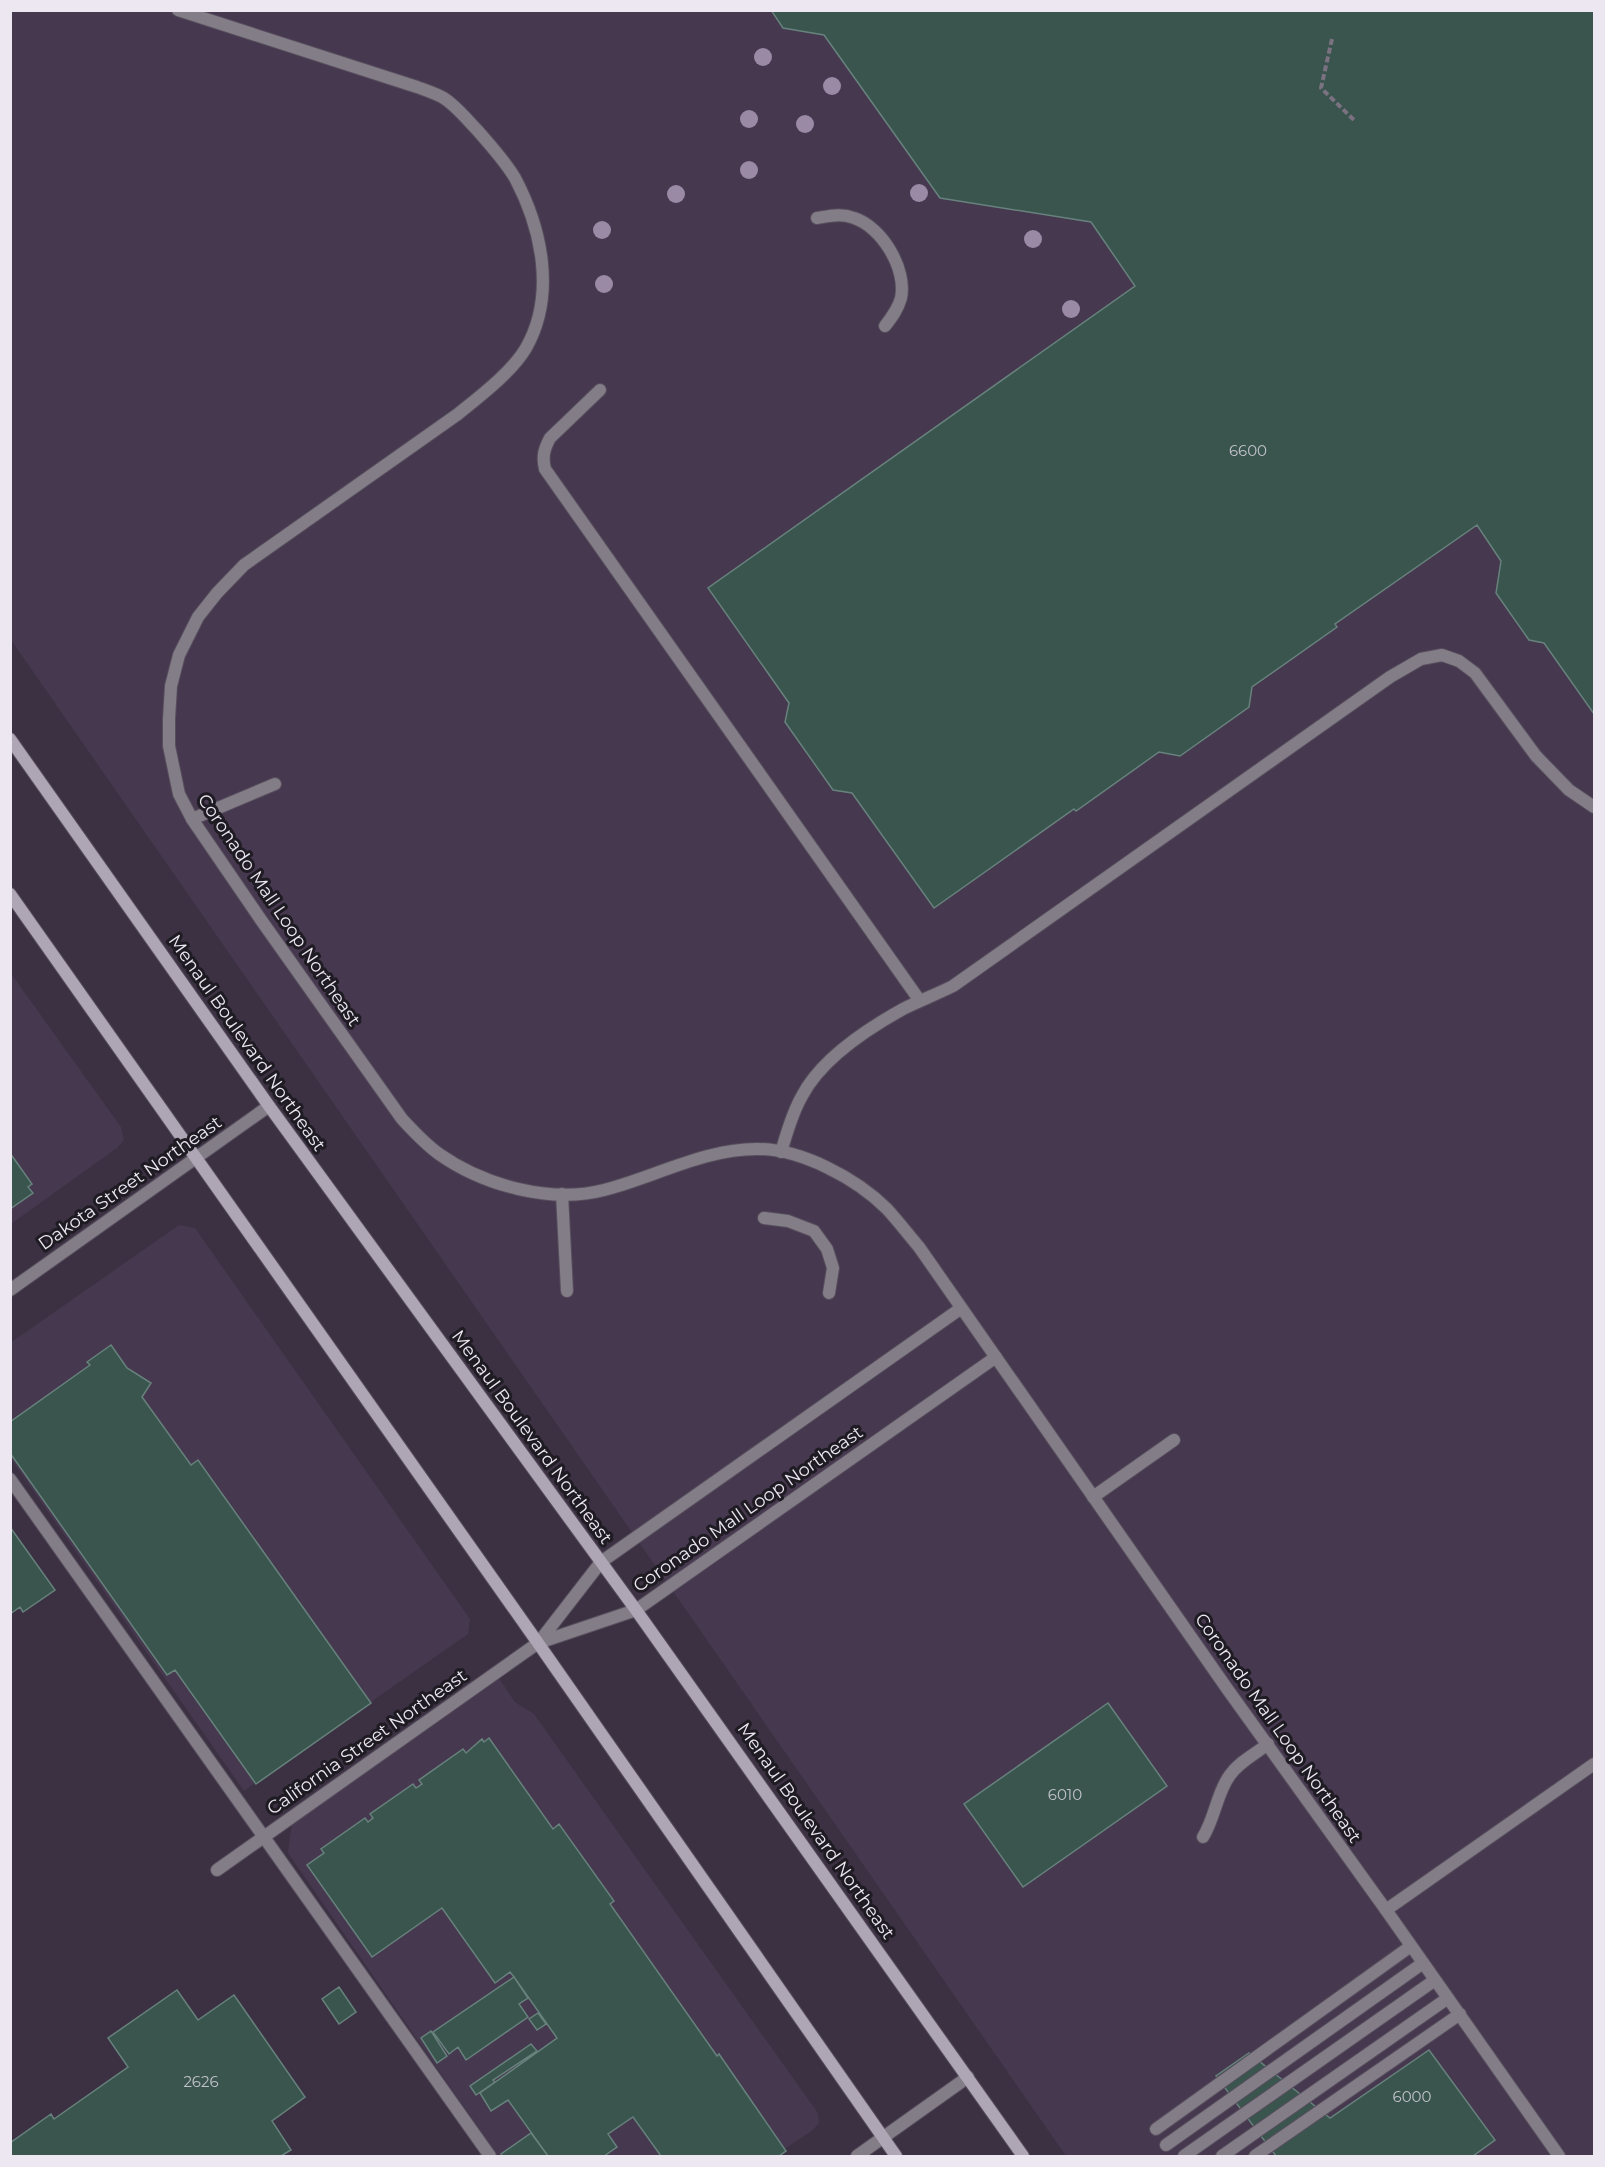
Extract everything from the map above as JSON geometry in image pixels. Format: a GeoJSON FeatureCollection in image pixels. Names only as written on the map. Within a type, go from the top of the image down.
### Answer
{"type":"FeatureCollection","features":[{"type":"Feature","properties":{"kind":"main road","name":"Menaul Boulevard Northeast"},"geometry":{"type":"LineString","coordinates":[[10,739],[269,1106],[636,1610],[1023,2157]]}},
{"type":"Feature","properties":{"kind":"main road"},"geometry":{"type":"LineString","coordinates":[[10,894],[538,1643],[896,2157]]}},
{"type":"Feature","properties":{"kind":"street","name":"Coronado Mall Loop Northeast"},"geometry":{"type":"LineString","coordinates":[[178,10],[442,97],[456,108],[492,147],[514,177],[538,238],[543,266],[543,296],[537,323],[526,349],[492,385],[458,414],[244,565],[198,617],[179,655],[171,686],[169,719],[169,746],[173,773],[179,794],[192,819],[380,1089],[420,1138],[439,1154],[463,1168],[514,1187],[562,1194],[581,1194],[602,1190],[688,1161],[738,1150],[759,1149],[781,1152],[824,1166],[846,1177],[886,1208],[919,1247],[960,1309],[1559,2157]]}},
{"type":"Feature","properties":{"kind":"street"},"geometry":{"type":"LineString","coordinates":[[817,218],[835,214],[854,218],[869,225],[884,241],[895,260],[901,278],[901,296],[895,313],[885,326]]}},
{"type":"Feature","properties":{"kind":"street"},"geometry":{"type":"LineString","coordinates":[[600,390],[550,438],[544,448],[545,469],[920,1001]]}},
{"type":"Feature","properties":{"kind":"street"},"geometry":{"type":"LineString","coordinates":[[781,1152],[802,1096],[825,1064],[843,1049],[881,1023],[953,986],[1390,677],[1421,659],[1442,656],[1459,661],[1475,673],[1536,756],[1569,790],[1594,807]]}},
{"type":"Feature","properties":{"kind":"street"},"geometry":{"type":"LineString","coordinates":[[192,819],[275,784]]}},
{"type":"Feature","properties":{"kind":"street","name":"Dakota Street Northeast"},"geometry":{"type":"LineString","coordinates":[[10,1290],[269,1106]]}},
{"type":"Feature","properties":{"kind":"street"},"geometry":{"type":"LineString","coordinates":[[562,1194],[567,1291]]}},
{"type":"Feature","properties":{"kind":"street"},"geometry":{"type":"LineString","coordinates":[[764,1218],[788,1221],[814,1231],[827,1249],[833,1268],[829,1293]]}},
{"type":"Feature","properties":{"kind":"street"},"geometry":{"type":"LineString","coordinates":[[538,1643],[601,1562],[960,1309]]}},
{"type":"Feature","properties":{"kind":"street","name":"Coronado Mall Loop Northeast"},"geometry":{"type":"LineString","coordinates":[[538,1643],[636,1610],[996,1357]]}},
{"type":"Feature","properties":{"kind":"street"},"geometry":{"type":"LineString","coordinates":[[1093,1497],[1174,1440]]}},
{"type":"Feature","properties":{"kind":"street"},"geometry":{"type":"LineString","coordinates":[[10,1479],[490,2157]]}},
{"type":"Feature","properties":{"kind":"street","name":"California Street Northeast"},"geometry":{"type":"LineString","coordinates":[[217,1870],[538,1643]]}},
{"type":"Feature","properties":{"kind":"street"},"geometry":{"type":"LineString","coordinates":[[1203,1837],[1212,1823],[1229,1775],[1268,1744]]}},
{"type":"Feature","properties":{"kind":"street"},"geometry":{"type":"LineString","coordinates":[[1386,1910],[1594,1764]]}},
{"type":"Feature","properties":{"kind":"street"},"geometry":{"type":"LineString","coordinates":[[1156,2129],[1411,1946]]}},
{"type":"Feature","properties":{"kind":"street"},"geometry":{"type":"LineString","coordinates":[[1166,2145],[1423,1963]]}},
{"type":"Feature","properties":{"kind":"street"},"geometry":{"type":"LineString","coordinates":[[1184,2157],[1435,1980]]}},
{"type":"Feature","properties":{"kind":"street"},"geometry":{"type":"LineString","coordinates":[[1222,2157],[1448,1998]]}},
{"type":"Feature","properties":{"kind":"street"},"geometry":{"type":"LineString","coordinates":[[1255,2157],[1460,2014]]}},
{"type":"Feature","properties":{"kind":"street"},"geometry":{"type":"LineString","coordinates":[[857,2157],[968,2077]]}},
{"type":"Feature","properties":{"kind":"path"},"geometry":{"type":"LineString","coordinates":[[1332,39],[1321,88],[1354,120]]}},
{"type":"Feature","properties":{"kind":"shaded area"},"geometry":{"type":"Polygon","coordinates":[[[10,11],[1594,11],[1594,2156],[1066,2156],[11,640],[10,11]]]}},
{"type":"Feature","properties":{"kind":"shaded area"},"geometry":{"type":"Polygon","coordinates":[[[10,972],[121,1127],[124,1140],[117,1148],[11,1224],[10,972]]]}},
{"type":"Feature","properties":{"kind":"shaded area"},"geometry":{"type":"Polygon","coordinates":[[[179,1225],[195,1228],[470,1619],[468,1634],[244,1791],[11,1459],[10,1343],[179,1225]]]}},
{"type":"Feature","properties":{"kind":"shaded area"},"geometry":{"type":"Polygon","coordinates":[[[498,1677],[515,1702],[534,1714],[818,2113],[819,2123],[813,2130],[774,2156],[498,2156],[288,1853],[292,1822],[498,1677]]]}},
{"type":"Feature","properties":{"kind":"building"},"geometry":{"type":"Polygon","coordinates":[[[771,10],[1594,10],[1594,714],[1544,643],[1529,640],[1496,593],[1501,561],[1477,525],[1335,624],[1337,627],[1252,687],[1249,707],[1180,756],[1159,752],[934,908],[852,793],[833,790],[785,722],[789,703],[708,588],[1135,286],[1091,222],[940,198],[824,35],[783,28],[771,10]]]}},
{"type":"Feature","properties":{"kind":"building"},"geometry":{"type":"Polygon","coordinates":[[[10,1153],[32,1184],[28,1187],[33,1193],[10,1209],[10,1153]]]}},
{"type":"Feature","properties":{"kind":"building"},"geometry":{"type":"Polygon","coordinates":[[[111,1345],[127,1368],[151,1383],[142,1397],[191,1465],[198,1460],[371,1703],[256,1784],[175,1670],[167,1675],[10,1453],[10,1422],[90,1365],[87,1362],[111,1345]]]}},
{"type":"Feature","properties":{"kind":"building"},"geometry":{"type":"Polygon","coordinates":[[[10,1527],[55,1590],[23,1612],[20,1607],[10,1614],[10,1527]]]}},
{"type":"Feature","properties":{"kind":"building"},"geometry":{"type":"Polygon","coordinates":[[[1108,1703],[1167,1786],[1023,1887],[964,1804],[1108,1703]]]}},
{"type":"Feature","properties":{"kind":"building"},"geometry":{"type":"Polygon","coordinates":[[[489,1738],[553,1829],[559,1824],[614,1901],[610,1904],[786,2151],[779,2156],[661,2156],[633,2117],[608,2134],[617,2147],[604,2156],[548,2156],[508,2100],[491,2111],[480,2093],[557,2038],[510,1972],[495,1983],[442,1908],[372,1957],[307,1865],[324,1853],[321,1849],[365,1818],[368,1822],[373,1818],[370,1814],[413,1784],[416,1788],[422,1784],[419,1780],[463,1749],[466,1753],[482,1739],[484,1742],[489,1738]]]}},
{"type":"Feature","properties":{"kind":"building"},"geometry":{"type":"Polygon","coordinates":[[[514,1977],[528,1998],[519,2004],[528,2017],[466,2060],[458,2047],[449,2054],[433,2032],[514,1977]]]}},
{"type":"Feature","properties":{"kind":"building"},"geometry":{"type":"Polygon","coordinates":[[[339,1987],[356,2012],[339,2024],[322,1999],[339,1987]]]}},
{"type":"Feature","properties":{"kind":"building"},"geometry":{"type":"Polygon","coordinates":[[[177,1990],[198,2020],[234,1995],[305,2097],[272,2121],[291,2150],[281,2156],[10,2156],[10,2143],[51,2114],[54,2119],[128,2067],[108,2038],[177,1990]]]}},
{"type":"Feature","properties":{"kind":"building"},"geometry":{"type":"Polygon","coordinates":[[[538,2013],[546,2024],[537,2030],[529,2019],[538,2013]]]}},
{"type":"Feature","properties":{"kind":"building"},"geometry":{"type":"Polygon","coordinates":[[[431,2031],[447,2056],[437,2063],[421,2038],[431,2031]]]}},
{"type":"Feature","properties":{"kind":"building"},"geometry":{"type":"Polygon","coordinates":[[[531,2044],[537,2051],[493,2080],[495,2082],[476,2095],[470,2086],[531,2044]]]}},
{"type":"Feature","properties":{"kind":"building"},"geometry":{"type":"Polygon","coordinates":[[[1429,2050],[1495,2140],[1473,2156],[1276,2156],[1216,2076],[1249,2053],[1330,2118],[1429,2050]]]}},
{"type":"Feature","properties":{"kind":"building"},"geometry":{"type":"Polygon","coordinates":[[[531,2133],[548,2156],[502,2156],[501,2154],[531,2133]]]}}]}
